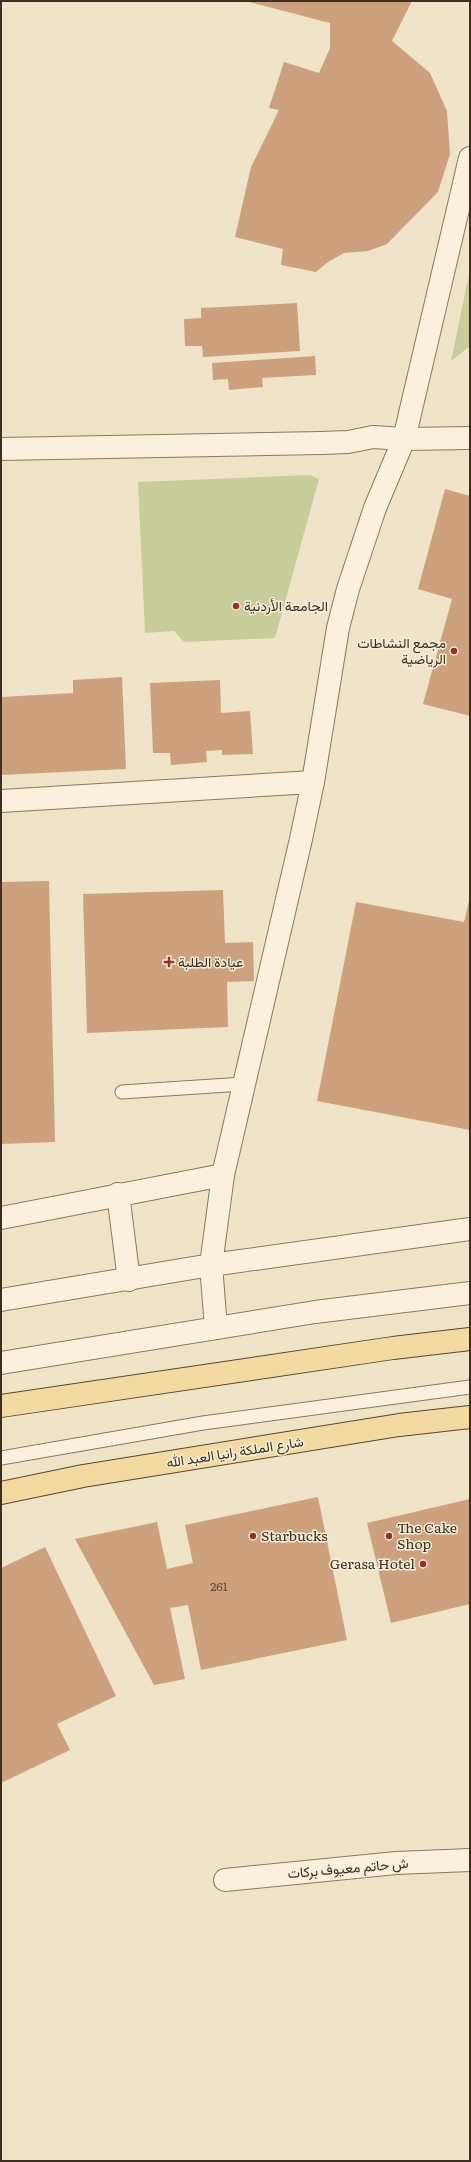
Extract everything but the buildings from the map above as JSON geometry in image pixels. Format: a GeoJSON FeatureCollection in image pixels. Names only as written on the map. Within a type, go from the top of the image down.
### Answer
{"type":"FeatureCollection","features":[{"type":"Feature","properties":{"kind":"main road"},"geometry":{"type":"LineString","coordinates":[[1,1406],[393,1348],[470,1339]]}},
{"type":"Feature","properties":{"kind":"main road","name":"شارع الملكة رانيا العبد الله"},"geometry":{"type":"LineString","coordinates":[[1,1493],[91,1475],[399,1425],[470,1417]]}},
{"type":"Feature","properties":{"kind":"street"},"geometry":{"type":"LineString","coordinates":[[216,1328],[211,1265],[223,1175],[313,782],[338,628],[348,589],[375,508],[404,439],[470,158]]}},
{"type":"Feature","properties":{"kind":"street"},"geometry":{"type":"LineString","coordinates":[[1,449],[328,443],[373,437],[404,439],[470,438]]}},
{"type":"Feature","properties":{"kind":"street"},"geometry":{"type":"LineString","coordinates":[[1,801],[313,782]]}},
{"type":"Feature","properties":{"kind":"street"},"geometry":{"type":"LineString","coordinates":[[1,1218],[118,1194],[223,1175]]}},
{"type":"Feature","properties":{"kind":"street"},"geometry":{"type":"LineString","coordinates":[[118,1194],[129,1280]]}},
{"type":"Feature","properties":{"kind":"street"},"geometry":{"type":"LineString","coordinates":[[1,1300],[129,1280],[211,1265],[470,1229]]}},
{"type":"Feature","properties":{"kind":"street"},"geometry":{"type":"LineString","coordinates":[[1,1364],[315,1312],[470,1293]]}},
{"type":"Feature","properties":{"kind":"street","name":"ش حاتم معيوف بركات"},"geometry":{"type":"LineString","coordinates":[[226,1880],[396,1863],[470,1860]]}},
{"type":"Feature","properties":{"kind":"lane"},"geometry":{"type":"LineString","coordinates":[[122,1092],[243,1084]]}},
{"type":"Feature","properties":{"kind":"lane"},"geometry":{"type":"LineString","coordinates":[[1,1458],[195,1424],[470,1387]]}},
{"type":"Feature","properties":{"kind":"green space"},"geometry":{"type":"Polygon","coordinates":[[[470,270],[470,346],[451,361],[470,270]]]}},
{"type":"Feature","properties":{"kind":"green space"},"geometry":{"type":"Polygon","coordinates":[[[310,475],[319,479],[275,638],[184,642],[174,631],[145,633],[138,482],[310,475]]]}},
{"type":"Feature","properties":{"kind":"place","name":"الجامعة الأردنية"},"geometry":{"type":"Point","coordinates":[236,606]}},
{"type":"Feature","properties":{"kind":"place","name":"مجمع النشاطات الرياضية"},"geometry":{"type":"Point","coordinates":[454,651]}},
{"type":"Feature","properties":{"kind":"place","name":"عيادة الطلبة"},"geometry":{"type":"Point","coordinates":[169,962]}},
{"type":"Feature","properties":{"kind":"place","name":"Starbucks"},"geometry":{"type":"Point","coordinates":[253,1536]}},
{"type":"Feature","properties":{"kind":"place","name":"The Cake Shop"},"geometry":{"type":"Point","coordinates":[389,1536]}},
{"type":"Feature","properties":{"kind":"place","name":"Gerasa Hotel"},"geometry":{"type":"Point","coordinates":[423,1564]}}]}
